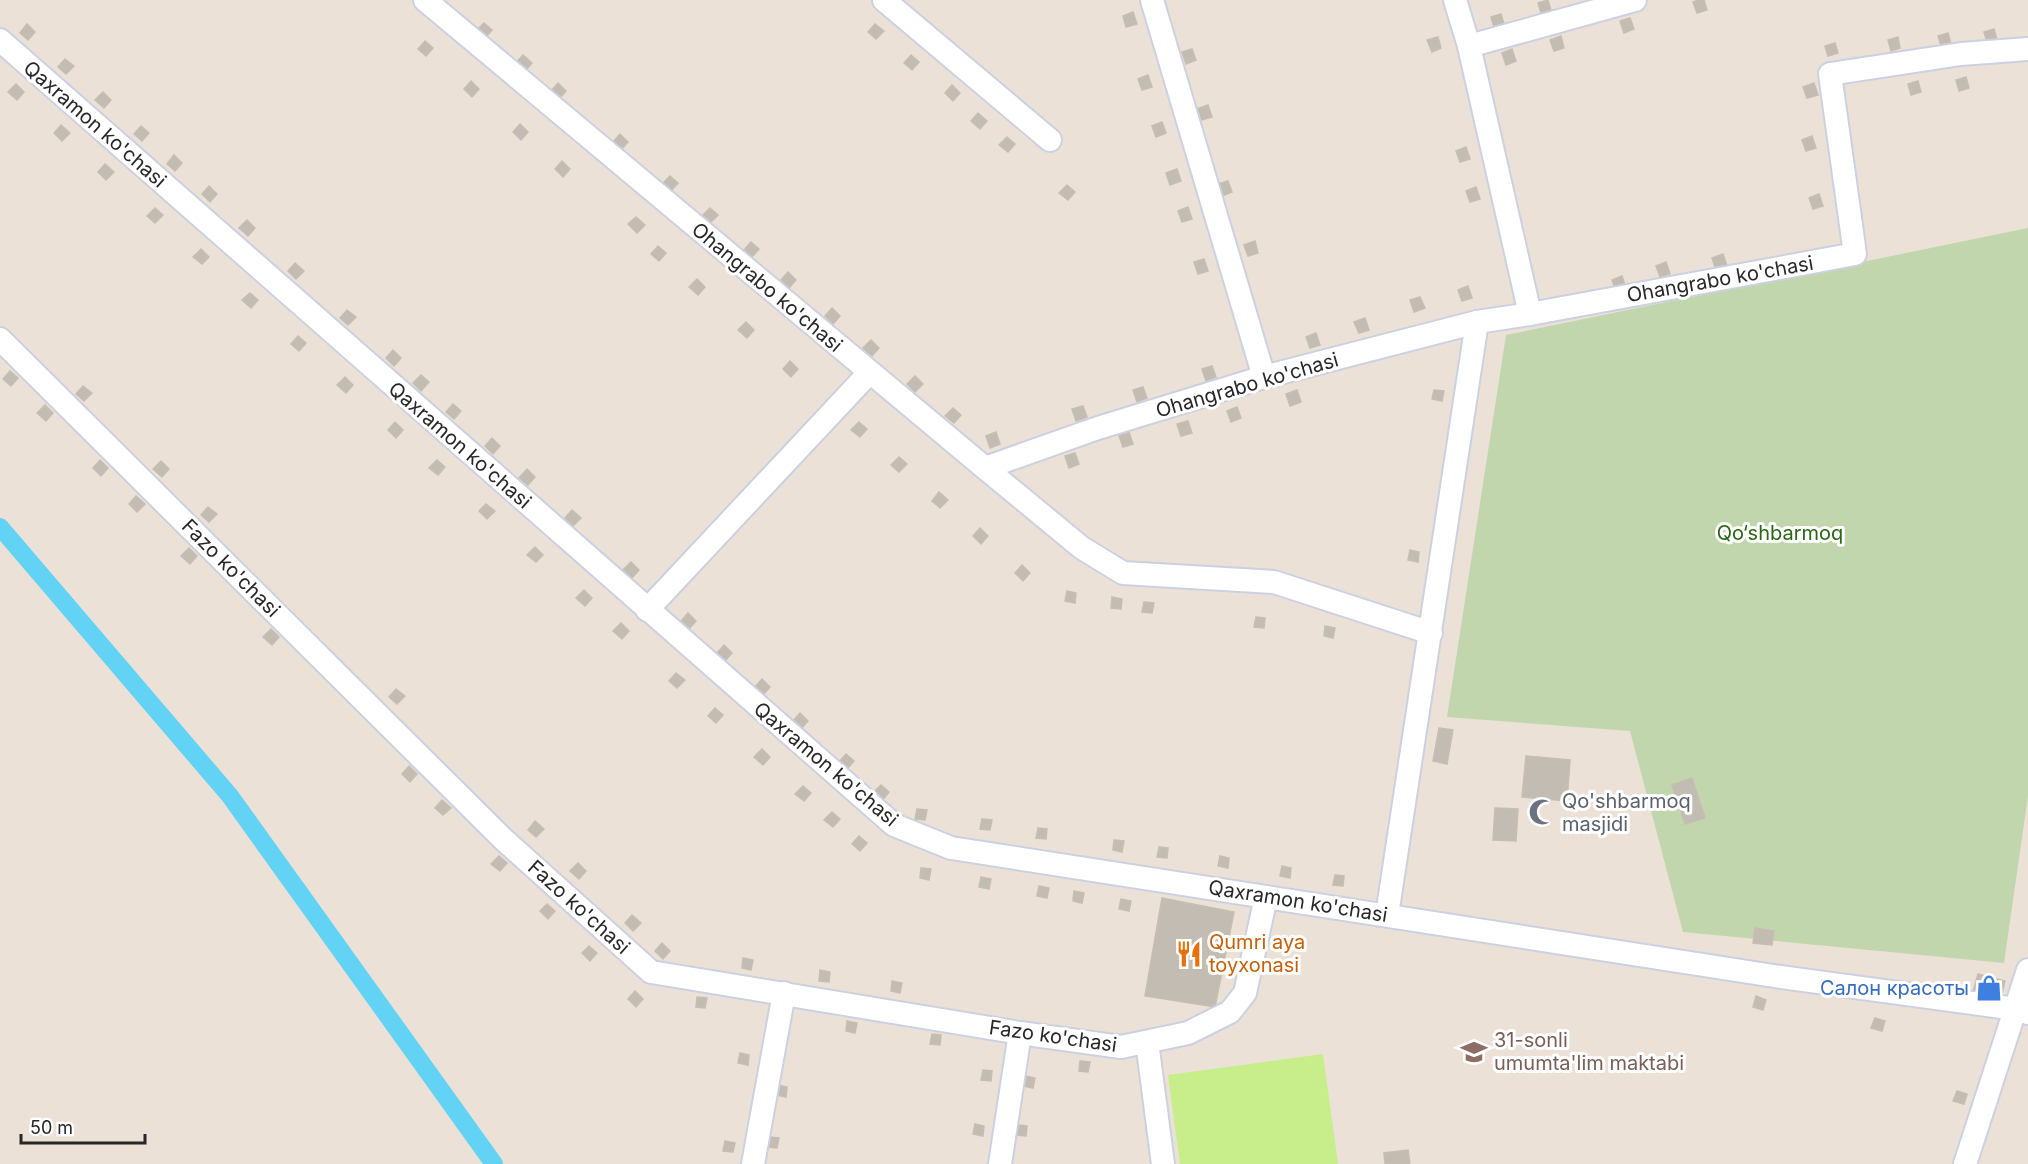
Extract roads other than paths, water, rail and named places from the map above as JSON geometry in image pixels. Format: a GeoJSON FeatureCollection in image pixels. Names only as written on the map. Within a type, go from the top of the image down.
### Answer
{"type":"FeatureCollection","features":[{"type":"Feature","properties":{"kind":"street","name":"Ohangrabo ko'chasi"},"geometry":{"type":"LineString","coordinates":[[425,0],[869,373],[986,468],[1098,428],[1264,377],[1478,322],[1855,254],[1830,74],[1961,54],[2028,49]]}},
{"type":"Feature","properties":{"kind":"street"},"geometry":{"type":"LineString","coordinates":[[884,0],[1050,140]]}},
{"type":"Feature","properties":{"kind":"street"},"geometry":{"type":"LineString","coordinates":[[1152,0],[1264,377]]}},
{"type":"Feature","properties":{"kind":"street"},"geometry":{"type":"LineString","coordinates":[[1455,0],[1469,46],[1530,314]]}},
{"type":"Feature","properties":{"kind":"street"},"geometry":{"type":"LineString","coordinates":[[1469,46],[1635,0]]}},
{"type":"Feature","properties":{"kind":"street","name":"Qaxramon ko'chasi"},"geometry":{"type":"LineString","coordinates":[[0,40],[894,825],[951,848],[2022,1011]]}},
{"type":"Feature","properties":{"kind":"street"},"geometry":{"type":"LineString","coordinates":[[1387,915],[1478,322]]}},
{"type":"Feature","properties":{"kind":"street","name":"Fazo ko'chasi"},"geometry":{"type":"LineString","coordinates":[[0,339],[502,838],[651,972],[1020,1033],[1121,1047],[1188,1033],[1230,1012],[1245,993],[1266,897]]}},
{"type":"Feature","properties":{"kind":"street"},"geometry":{"type":"LineString","coordinates":[[647,610],[869,373]]}},
{"type":"Feature","properties":{"kind":"street"},"geometry":{"type":"LineString","coordinates":[[986,468],[1082,548],[1123,573],[1274,582],[1431,633]]}},
{"type":"Feature","properties":{"kind":"street"},"geometry":{"type":"LineString","coordinates":[[1965,1164],[2022,1011],[2028,970]]}},
{"type":"Feature","properties":{"kind":"street"},"geometry":{"type":"LineString","coordinates":[[753,1164],[784,993]]}},
{"type":"Feature","properties":{"kind":"street"},"geometry":{"type":"LineString","coordinates":[[1000,1164],[1020,1033]]}},
{"type":"Feature","properties":{"kind":"street"},"geometry":{"type":"LineString","coordinates":[[1147,1042],[1163,1164]]}},
{"type":"Feature","properties":{"kind":"waterway"},"geometry":{"type":"LineString","coordinates":[[0,527],[230,796],[494,1164]]}},
{"type":"Feature","properties":{"kind":"place","name":"Qo'shbarmoq masjidi"},"geometry":{"type":"Point","coordinates":[1542,812]}},
{"type":"Feature","properties":{"kind":"place","name":"Qumri aya toyxonasi"},"geometry":{"type":"Point","coordinates":[1189,954]}},
{"type":"Feature","properties":{"kind":"place","name":"Салон красоты"},"geometry":{"type":"Point","coordinates":[1989,988]}},
{"type":"Feature","properties":{"kind":"place","name":"31-sonli umumta'lim maktabi"},"geometry":{"type":"Point","coordinates":[1474,1052]}},
{"type":"Feature","properties":{"kind":"park label","name":"Qo‘shbarmoq"},"geometry":{"type":"Point","coordinates":[1780,533]}}]}
